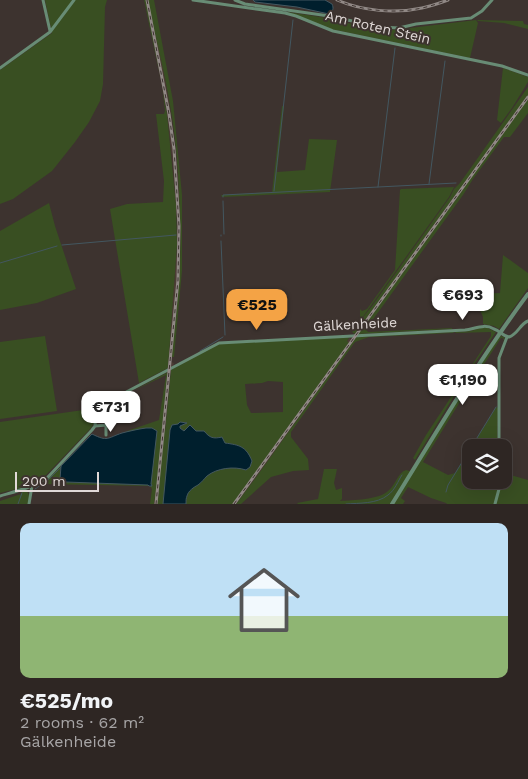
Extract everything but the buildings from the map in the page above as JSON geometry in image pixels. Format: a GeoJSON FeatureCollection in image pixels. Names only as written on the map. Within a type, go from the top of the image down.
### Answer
{"type":"FeatureCollection","features":[{"type":"Feature","properties":{"kind":"street"},"geometry":{"type":"LineString","coordinates":[[43,0],[50,32]]}},
{"type":"Feature","properties":{"kind":"street"},"geometry":{"type":"LineString","coordinates":[[0,68],[50,32],[74,0]]}},
{"type":"Feature","properties":{"kind":"street","name":"Am Roten Stein"},"geometry":{"type":"LineString","coordinates":[[193,0],[292,15],[333,31],[505,67],[528,76]]}},
{"type":"Feature","properties":{"kind":"street"},"geometry":{"type":"LineString","coordinates":[[235,0],[245,4],[329,16],[380,27],[399,28],[416,24],[471,18],[485,9],[492,0]]}},
{"type":"Feature","properties":{"kind":"street"},"geometry":{"type":"LineString","coordinates":[[392,504],[463,389],[528,294]]}},
{"type":"Feature","properties":{"kind":"street"},"geometry":{"type":"LineString","coordinates":[[498,439],[500,354],[507,337],[514,335],[522,324],[528,321]]}},
{"type":"Feature","properties":{"kind":"street","name":"Gälkenheide"},"geometry":{"type":"LineString","coordinates":[[95,426],[96,408],[219,343],[465,330],[486,326],[507,337]]}},
{"type":"Feature","properties":{"kind":"street"},"geometry":{"type":"LineString","coordinates":[[0,496],[41,482],[95,426],[106,426],[122,417]]}},
{"type":"Feature","properties":{"kind":"street"},"geometry":{"type":"LineString","coordinates":[[106,426],[106,435]]}},
{"type":"Feature","properties":{"kind":"street"},"geometry":{"type":"LineString","coordinates":[[29,487],[29,504]]}},
{"type":"Feature","properties":{"kind":"street"},"geometry":{"type":"LineString","coordinates":[[495,504],[498,489]]}},
{"type":"Feature","properties":{"kind":"street"},"geometry":{"type":"LineString","coordinates":[[30,495],[34,504]]}},
{"type":"Feature","properties":{"kind":"shaded area"},"geometry":{"type":"Polygon","coordinates":[[[146,0],[161,57],[171,113],[181,222],[171,362],[174,363],[171,367],[157,504],[154,504],[168,366],[177,222],[167,114],[146,0]]]}},
{"type":"Feature","properties":{"kind":"shaded area"},"geometry":{"type":"Polygon","coordinates":[[[528,95],[528,99],[504,133],[257,476],[236,504],[233,504],[348,343],[349,338],[351,339],[528,95]]]}},
{"type":"Feature","properties":{"kind":"green space"},"geometry":{"type":"Polygon","coordinates":[[[45,0],[107,0],[105,7],[103,84],[100,101],[89,122],[52,171],[13,199],[0,204],[0,70],[52,33],[45,0]]]}},
{"type":"Feature","properties":{"kind":"green space"},"geometry":{"type":"Polygon","coordinates":[[[144,0],[146,0],[161,80],[144,0]]]}},
{"type":"Feature","properties":{"kind":"green space"},"geometry":{"type":"Polygon","coordinates":[[[147,0],[154,0],[173,101],[182,195],[182,271],[174,357],[171,357],[180,255],[177,166],[169,97],[147,0]]]}},
{"type":"Feature","properties":{"kind":"green space"},"geometry":{"type":"Polygon","coordinates":[[[288,12],[327,18],[368,28],[389,30],[476,20],[478,23],[470,58],[331,29],[288,12]]]}},
{"type":"Feature","properties":{"kind":"green space"},"geometry":{"type":"Polygon","coordinates":[[[477,20],[523,21],[524,24],[528,25],[528,29],[504,23],[477,20]]]}},
{"type":"Feature","properties":{"kind":"green space"},"geometry":{"type":"Polygon","coordinates":[[[503,68],[528,77],[528,82],[501,123],[497,120],[503,68]]]}},
{"type":"Feature","properties":{"kind":"green space"},"geometry":{"type":"Polygon","coordinates":[[[528,87],[528,95],[355,334],[353,333],[352,331],[372,306],[528,87]]]}},
{"type":"Feature","properties":{"kind":"green space"},"geometry":{"type":"Polygon","coordinates":[[[162,88],[167,114],[176,205],[177,245],[168,368],[139,383],[110,209],[127,204],[163,202],[164,181],[156,114],[164,114],[165,111],[162,88]]]}},
{"type":"Feature","properties":{"kind":"green space"},"geometry":{"type":"Polygon","coordinates":[[[528,99],[528,113],[510,137],[504,137],[366,329],[368,332],[452,329],[358,334],[528,99]]]}},
{"type":"Feature","properties":{"kind":"green space"},"geometry":{"type":"Polygon","coordinates":[[[282,106],[284,106],[277,172],[305,170],[309,139],[337,140],[330,192],[222,197],[221,195],[272,192],[282,106]]]}},
{"type":"Feature","properties":{"kind":"green space"},"geometry":{"type":"Polygon","coordinates":[[[454,187],[449,197],[362,318],[360,318],[360,309],[362,311],[367,309],[395,270],[400,190],[454,187]]]}},
{"type":"Feature","properties":{"kind":"green space"},"geometry":{"type":"Polygon","coordinates":[[[49,203],[76,289],[37,303],[0,310],[0,231],[49,203]]]}},
{"type":"Feature","properties":{"kind":"green space"},"geometry":{"type":"Polygon","coordinates":[[[503,255],[528,273],[528,288],[499,329],[483,324],[483,317],[473,294],[500,293],[503,255]]]}},
{"type":"Feature","properties":{"kind":"green space"},"geometry":{"type":"Polygon","coordinates":[[[483,327],[496,332],[468,373],[415,460],[413,458],[426,435],[491,336],[491,332],[455,333],[483,327]]]}},
{"type":"Feature","properties":{"kind":"green space"},"geometry":{"type":"Polygon","coordinates":[[[454,332],[369,337],[355,342],[291,432],[291,437],[308,459],[309,470],[293,471],[271,477],[241,504],[236,504],[356,337],[454,332]]]}},
{"type":"Feature","properties":{"kind":"green space"},"geometry":{"type":"Polygon","coordinates":[[[45,336],[57,411],[0,419],[0,342],[45,336]]]}},
{"type":"Feature","properties":{"kind":"green space"},"geometry":{"type":"Polygon","coordinates":[[[499,337],[504,337],[505,341],[498,368],[503,338],[501,338],[466,392],[423,462],[448,475],[455,473],[462,462],[462,489],[512,489],[512,475],[528,480],[528,504],[447,504],[408,487],[401,498],[405,501],[403,504],[297,503],[318,499],[324,469],[337,469],[334,483],[336,490],[342,488],[342,499],[340,501],[365,499],[384,494],[403,472],[406,470],[413,472],[499,337]]]}},
{"type":"Feature","properties":{"kind":"green space"},"geometry":{"type":"Polygon","coordinates":[[[349,338],[347,341],[349,343],[233,504],[157,504],[159,490],[156,490],[154,504],[150,504],[152,489],[150,486],[42,484],[61,466],[60,479],[66,482],[148,484],[101,440],[116,438],[127,431],[159,420],[166,375],[133,391],[168,372],[162,430],[165,431],[171,370],[219,343],[349,338]],[[268,381],[245,384],[247,405],[251,413],[283,412],[283,382],[268,381]]]}},
{"type":"Feature","properties":{"kind":"green space"},"geometry":{"type":"Polygon","coordinates":[[[118,399],[121,405],[98,418],[97,412],[99,409],[118,399]]]}},
{"type":"Feature","properties":{"kind":"green space"},"geometry":{"type":"Polygon","coordinates":[[[496,407],[498,408],[497,439],[476,439],[496,407]]]}},
{"type":"Feature","properties":{"kind":"green space"},"geometry":{"type":"Polygon","coordinates":[[[92,410],[94,423],[91,428],[46,475],[30,484],[0,493],[0,422],[92,410]]]}},
{"type":"Feature","properties":{"kind":"green space"},"geometry":{"type":"Polygon","coordinates":[[[22,491],[27,491],[30,497],[29,504],[0,504],[0,501],[21,494],[22,491]]]}},
{"type":"Feature","properties":{"kind":"water"},"geometry":{"type":"Polygon","coordinates":[[[253,0],[325,0],[332,4],[333,8],[329,14],[297,7],[255,2],[253,0]]]}},
{"type":"Feature","properties":{"kind":"water"},"geometry":{"type":"Polygon","coordinates":[[[180,422],[187,423],[180,426],[184,431],[190,425],[196,431],[204,431],[216,438],[222,437],[225,443],[242,447],[252,461],[250,467],[246,470],[226,468],[211,473],[190,491],[186,504],[163,504],[170,430],[172,425],[180,422]]]}},
{"type":"Feature","properties":{"kind":"water"},"geometry":{"type":"Polygon","coordinates":[[[152,428],[157,431],[152,486],[66,482],[60,479],[61,466],[92,434],[101,438],[107,438],[152,428]]]}},
{"type":"Feature","properties":{"kind":"waterway"},"geometry":{"type":"LineString","coordinates":[[274,191],[293,20]]}},
{"type":"Feature","properties":{"kind":"waterway"},"geometry":{"type":"LineString","coordinates":[[378,187],[395,48]]}},
{"type":"Feature","properties":{"kind":"waterway"},"geometry":{"type":"LineString","coordinates":[[429,184],[445,61]]}},
{"type":"Feature","properties":{"kind":"waterway"},"geometry":{"type":"LineString","coordinates":[[223,197],[223,195],[456,183]]}},
{"type":"Feature","properties":{"kind":"waterway"},"geometry":{"type":"LineString","coordinates":[[223,201],[224,234]]}},
{"type":"Feature","properties":{"kind":"waterway"},"geometry":{"type":"LineString","coordinates":[[62,245],[176,235]]}},
{"type":"Feature","properties":{"kind":"waterway"},"geometry":{"type":"LineString","coordinates":[[221,241],[225,335]]}},
{"type":"Feature","properties":{"kind":"waterway"},"geometry":{"type":"LineString","coordinates":[[0,263],[57,246]]}},
{"type":"Feature","properties":{"kind":"waterway"},"geometry":{"type":"LineString","coordinates":[[200,351],[223,337]]}},
{"type":"Feature","properties":{"kind":"waterway"},"geometry":{"type":"LineString","coordinates":[[446,492],[448,485],[496,407]]}},
{"type":"Feature","properties":{"kind":"waterway"},"geometry":{"type":"LineString","coordinates":[[35,489],[48,480],[61,467]]}},
{"type":"Feature","properties":{"kind":"waterway"},"geometry":{"type":"LineString","coordinates":[[346,504],[384,498],[393,491],[402,475]]}},
{"type":"Feature","properties":{"kind":"waterway"},"geometry":{"type":"LineString","coordinates":[[18,504],[22,493]]}},
{"type":"Feature","properties":{"kind":"railway"},"geometry":{"type":"LineString","coordinates":[[147,0],[174,149],[179,226],[178,280],[156,504]]}},
{"type":"Feature","properties":{"kind":"railway"},"geometry":{"type":"LineString","coordinates":[[337,0],[357,7],[390,11],[412,10],[448,0]]}},
{"type":"Feature","properties":{"kind":"railway"},"geometry":{"type":"LineString","coordinates":[[234,504],[528,97]]}}]}
